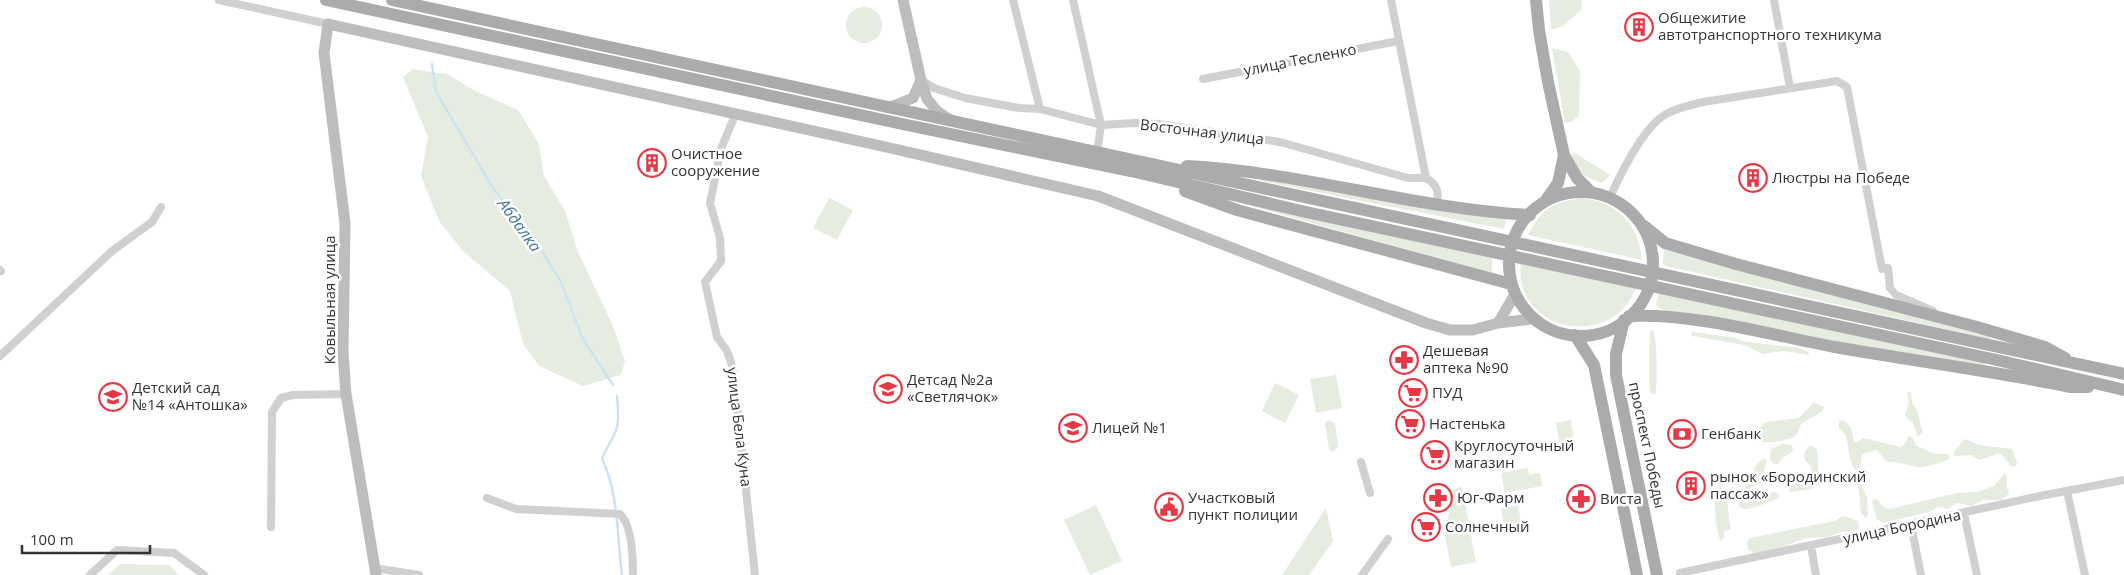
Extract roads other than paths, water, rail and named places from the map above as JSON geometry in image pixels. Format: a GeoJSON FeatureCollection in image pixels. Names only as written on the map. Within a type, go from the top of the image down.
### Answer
{"type":"FeatureCollection","features":[{"type":"Feature","properties":{"kind":"main road"},"geometry":{"type":"LineString","coordinates":[[326,0],[888,121],[1131,171],[1306,212],[1485,244]]}},
{"type":"Feature","properties":{"kind":"main road"},"geometry":{"type":"LineString","coordinates":[[392,0],[953,123],[1150,164],[1485,244],[1667,283],[2119,389]]}},
{"type":"Feature","properties":{"kind":"main road"},"geometry":{"type":"LineString","coordinates":[[1536,0],[1548,82],[1564,155],[1577,178],[1591,192]]}},
{"type":"Feature","properties":{"kind":"main road"},"geometry":{"type":"LineString","coordinates":[[1564,155],[1558,183],[1545,202],[1530,215],[1520,228],[1511,249],[1509,269],[1513,290],[1532,318],[1556,331],[1576,335],[1593,334],[1609,329],[1626,318],[1642,299],[1650,279],[1653,249],[1644,226]]}},
{"type":"Feature","properties":{"kind":"main road"},"geometry":{"type":"LineString","coordinates":[[1150,164],[1249,172],[1437,204],[1530,215]]}},
{"type":"Feature","properties":{"kind":"main road"},"geometry":{"type":"LineString","coordinates":[[1131,171],[1237,210],[1513,290]]}},
{"type":"Feature","properties":{"kind":"main road"},"geometry":{"type":"LineString","coordinates":[[1545,202],[1565,194],[1591,192],[1610,197],[1628,208],[1644,226],[1665,243],[1736,264],[1955,320],[2044,347],[2057,352],[2072,362]]}},
{"type":"Feature","properties":{"kind":"main road"},"geometry":{"type":"LineString","coordinates":[[1667,283],[2072,362],[2124,374]]}},
{"type":"Feature","properties":{"kind":"main road"},"geometry":{"type":"LineString","coordinates":[[1626,318],[1655,316],[1717,324],[1837,347],[2071,387],[2119,389]]}},
{"type":"Feature","properties":{"kind":"main road","name":"проспект Победы"},"geometry":{"type":"LineString","coordinates":[[1626,318],[1617,346],[1616,375],[1657,575]]}},
{"type":"Feature","properties":{"kind":"main road"},"geometry":{"type":"LineString","coordinates":[[1576,335],[1594,365],[1638,575]]}},
{"type":"Feature","properties":{"kind":"street"},"geometry":{"type":"LineString","coordinates":[[218,0],[886,147],[1098,196],[1426,323],[1450,330],[1473,330],[1498,323],[1532,318]]}},
{"type":"Feature","properties":{"kind":"street"},"geometry":{"type":"LineString","coordinates":[[903,0],[920,80],[927,99],[932,106],[953,123]]}},
{"type":"Feature","properties":{"kind":"street"},"geometry":{"type":"LineString","coordinates":[[1013,0],[1040,109]]}},
{"type":"Feature","properties":{"kind":"street"},"geometry":{"type":"LineString","coordinates":[[1073,0],[1101,125],[1097,153]]}},
{"type":"Feature","properties":{"kind":"street"},"geometry":{"type":"LineString","coordinates":[[1391,0],[1426,178],[1438,188],[1437,204]]}},
{"type":"Feature","properties":{"kind":"street"},"geometry":{"type":"LineString","coordinates":[[1774,0],[1790,88]]}},
{"type":"Feature","properties":{"kind":"street","name":"Ковыльная улица"},"geometry":{"type":"LineString","coordinates":[[328,24],[324,53],[345,223],[343,352],[346,394],[375,571]]}},
{"type":"Feature","properties":{"kind":"street","name":"улица Тесленко"},"geometry":{"type":"LineString","coordinates":[[1203,79],[1398,41]]}},
{"type":"Feature","properties":{"kind":"street"},"geometry":{"type":"LineString","coordinates":[[888,108],[913,98],[920,80]]}},
{"type":"Feature","properties":{"kind":"street","name":"Восточная улица"},"geometry":{"type":"LineString","coordinates":[[920,80],[934,88],[965,98],[1019,108],[1040,109],[1101,125],[1158,124],[1280,142],[1408,178],[1426,178]]}},
{"type":"Feature","properties":{"kind":"street"},"geometry":{"type":"LineString","coordinates":[[1610,197],[1644,134],[1665,115],[1682,107],[1702,102],[1836,80],[1847,88],[1882,269],[1888,268],[1890,288],[1896,295],[1955,320]]}},
{"type":"Feature","properties":{"kind":"street","name":"улица Бела Куна"},"geometry":{"type":"LineString","coordinates":[[735,114],[721,148],[710,203],[720,238],[721,261],[704,282],[717,337],[727,351],[733,368],[755,575]]}},
{"type":"Feature","properties":{"kind":"street"},"geometry":{"type":"LineString","coordinates":[[0,356],[112,251],[152,222],[161,207]]}},
{"type":"Feature","properties":{"kind":"street"},"geometry":{"type":"LineString","coordinates":[[1498,323],[1513,290]]}},
{"type":"Feature","properties":{"kind":"street"},"geometry":{"type":"LineString","coordinates":[[271,527],[272,412],[281,398],[294,394],[346,394]]}},
{"type":"Feature","properties":{"kind":"street"},"geometry":{"type":"LineString","coordinates":[[1362,462],[1370,493]]}},
{"type":"Feature","properties":{"kind":"street","name":"улица Бородина"},"geometry":{"type":"LineString","coordinates":[[1680,574],[2124,480]]}},
{"type":"Feature","properties":{"kind":"street"},"geometry":{"type":"LineString","coordinates":[[2068,491],[2085,575]]}},
{"type":"Feature","properties":{"kind":"street"},"geometry":{"type":"LineString","coordinates":[[487,498],[516,510],[615,513],[625,520],[632,550],[633,575]]}},
{"type":"Feature","properties":{"kind":"street"},"geometry":{"type":"LineString","coordinates":[[1964,513],[1977,575]]}},
{"type":"Feature","properties":{"kind":"street"},"geometry":{"type":"LineString","coordinates":[[1911,525],[1921,575]]}},
{"type":"Feature","properties":{"kind":"street"},"geometry":{"type":"LineString","coordinates":[[1362,575],[1388,539]]}},
{"type":"Feature","properties":{"kind":"street"},"geometry":{"type":"LineString","coordinates":[[1811,546],[1816,575]]}},
{"type":"Feature","properties":{"kind":"street"},"geometry":{"type":"LineString","coordinates":[[90,575],[116,550],[174,553],[204,575]]}},
{"type":"Feature","properties":{"kind":"street"},"geometry":{"type":"LineString","coordinates":[[375,571],[419,575]]}},
{"type":"Feature","properties":{"kind":"waterway","name":"Абдалка"},"geometry":{"type":"LineString","coordinates":[[432,64],[436,92],[493,188],[541,250],[560,280],[583,339],[613,385]]}},
{"type":"Feature","properties":{"kind":"waterway","name":"Абдалка"},"geometry":{"type":"LineString","coordinates":[[617,396],[617,426],[602,459],[612,486],[622,575]]}},
{"type":"Feature","properties":{"kind":"place","name":"Общежитие автотранспортного техникума"},"geometry":{"type":"Point","coordinates":[1639,27]}},
{"type":"Feature","properties":{"kind":"place","name":"Очистное сооружение"},"geometry":{"type":"Point","coordinates":[652,163]}},
{"type":"Feature","properties":{"kind":"place","name":"Люстры на Победе"},"geometry":{"type":"Point","coordinates":[1753,178]}},
{"type":"Feature","properties":{"kind":"place","name":"Дешевая аптека №90"},"geometry":{"type":"Point","coordinates":[1404,360]}},
{"type":"Feature","properties":{"kind":"place","name":"Детсад №2а «Светлячок»"},"geometry":{"type":"Point","coordinates":[888,389]}},
{"type":"Feature","properties":{"kind":"place","name":"ПУД"},"geometry":{"type":"Point","coordinates":[1413,393]}},
{"type":"Feature","properties":{"kind":"place","name":"Детский сад №14 «Антошка»"},"geometry":{"type":"Point","coordinates":[113,397]}},
{"type":"Feature","properties":{"kind":"place","name":"Настенька"},"geometry":{"type":"Point","coordinates":[1410,424]}},
{"type":"Feature","properties":{"kind":"place","name":"Лицей №1"},"geometry":{"type":"Point","coordinates":[1073,428]}},
{"type":"Feature","properties":{"kind":"place","name":"Генбанк"},"geometry":{"type":"Point","coordinates":[1682,434]}},
{"type":"Feature","properties":{"kind":"place","name":"Круглосуточный магазин"},"geometry":{"type":"Point","coordinates":[1435,455]}},
{"type":"Feature","properties":{"kind":"place","name":"рынок «Бородинский пассаж»"},"geometry":{"type":"Point","coordinates":[1691,486]}},
{"type":"Feature","properties":{"kind":"place","name":"Юг-Фарм"},"geometry":{"type":"Point","coordinates":[1438,498]}},
{"type":"Feature","properties":{"kind":"place","name":"Виста"},"geometry":{"type":"Point","coordinates":[1581,499]}},
{"type":"Feature","properties":{"kind":"place","name":"Участковый пункт полиции"},"geometry":{"type":"Point","coordinates":[1169,507]}},
{"type":"Feature","properties":{"kind":"place","name":"Солнечный"},"geometry":{"type":"Point","coordinates":[1426,527]}}]}
